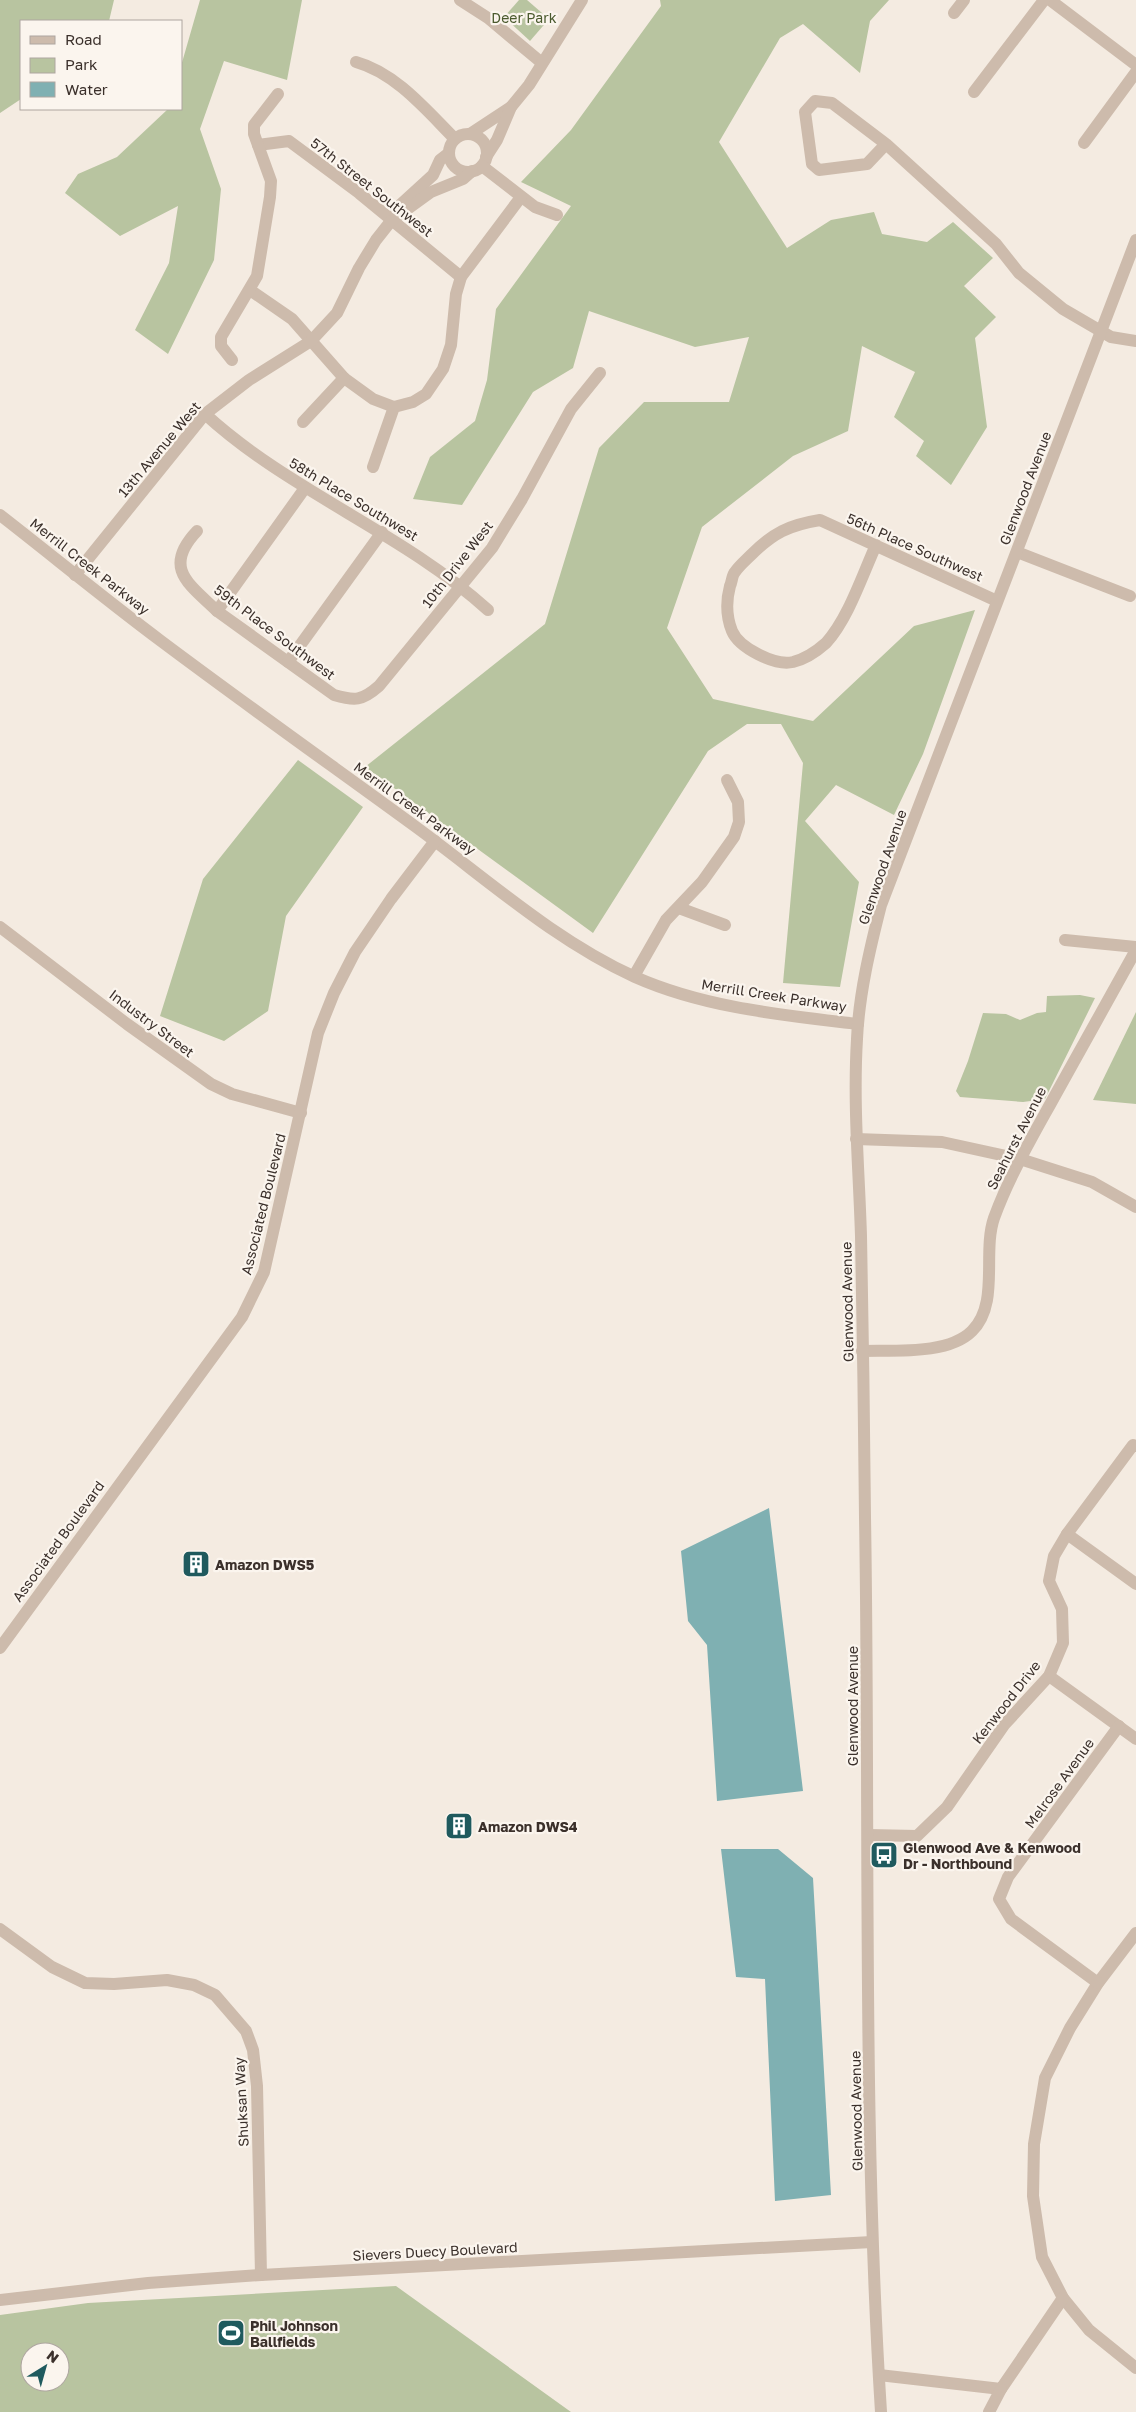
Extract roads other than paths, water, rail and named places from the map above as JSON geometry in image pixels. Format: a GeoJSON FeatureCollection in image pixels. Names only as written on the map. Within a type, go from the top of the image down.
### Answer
{"type":"FeatureCollection","features":[{"type":"Feature","properties":{"kind":"street"},"geometry":{"type":"LineString","coordinates":[[460,0],[488,18],[542,63]]}},
{"type":"Feature","properties":{"kind":"street","name":"13th Avenue West"},"geometry":{"type":"LineString","coordinates":[[470,134],[510,107],[529,85],[582,0]]}},
{"type":"Feature","properties":{"kind":"street"},"geometry":{"type":"LineString","coordinates":[[954,13],[964,0]]}},
{"type":"Feature","properties":{"kind":"street"},"geometry":{"type":"LineString","coordinates":[[974,92],[1044,0]]}},
{"type":"Feature","properties":{"kind":"street"},"geometry":{"type":"LineString","coordinates":[[1050,0],[1136,65]]}},
{"type":"Feature","properties":{"kind":"street"},"geometry":{"type":"LineString","coordinates":[[356,62],[372,66],[415,99],[455,139]]}},
{"type":"Feature","properties":{"kind":"street"},"geometry":{"type":"LineString","coordinates":[[1084,143],[1136,72]]}},
{"type":"Feature","properties":{"kind":"street"},"geometry":{"type":"LineString","coordinates":[[232,360],[221,346],[221,337],[257,276],[270,197],[271,180],[254,134],[254,125],[278,94]]}},
{"type":"Feature","properties":{"kind":"street"},"geometry":{"type":"LineString","coordinates":[[886,144],[867,164],[819,170],[812,164],[805,112],[815,101],[832,103],[886,144],[996,244],[1019,273],[1063,309],[1102,330],[1111,337],[1136,341]]}},
{"type":"Feature","properties":{"kind":"street","name":"13th Avenue West"},"geometry":{"type":"LineString","coordinates":[[76,575],[205,414],[249,380],[311,341],[337,313],[359,268],[376,240],[392,221],[431,192],[463,179],[480,165],[497,140],[510,107]]}},
{"type":"Feature","properties":{"kind":"street"},"geometry":{"type":"LineString","coordinates":[[470,134],[478,137],[484,144],[480,165],[465,172],[456,168],[451,161],[449,153],[455,139],[470,134]]}},
{"type":"Feature","properties":{"kind":"street","name":"57th Street Southwest"},"geometry":{"type":"LineString","coordinates":[[258,145],[289,140],[461,277]]}},
{"type":"Feature","properties":{"kind":"street","name":"13th Avenue West"},"geometry":{"type":"LineString","coordinates":[[392,221],[398,207],[433,175],[440,160],[449,153]]}},
{"type":"Feature","properties":{"kind":"street"},"geometry":{"type":"LineString","coordinates":[[480,165],[521,198],[536,207],[557,214]]}},
{"type":"Feature","properties":{"kind":"street"},"geometry":{"type":"LineString","coordinates":[[250,290],[292,319],[344,378],[373,399],[394,407],[413,402],[426,394],[443,369],[451,345],[456,294],[461,277],[521,198]]}},
{"type":"Feature","properties":{"kind":"street","name":"Glenwood Avenue"},"geometry":{"type":"LineString","coordinates":[[881,2412],[872,2242],[861,1232],[856,1139],[858,1024],[870,949],[881,905],[1136,240]]}},
{"type":"Feature","properties":{"kind":"street","name":"10th Drive West"},"geometry":{"type":"LineString","coordinates":[[347,699],[367,697],[379,686],[492,548],[522,499],[571,409],[600,373]]}},
{"type":"Feature","properties":{"kind":"street"},"geometry":{"type":"LineString","coordinates":[[303,422],[344,378]]}},
{"type":"Feature","properties":{"kind":"street"},"geometry":{"type":"LineString","coordinates":[[373,467],[394,407]]}},
{"type":"Feature","properties":{"kind":"street","name":"58th Place Southwest"},"geometry":{"type":"LineString","coordinates":[[205,414],[234,441],[305,488],[382,532],[461,586],[488,610]]}},
{"type":"Feature","properties":{"kind":"street"},"geometry":{"type":"LineString","coordinates":[[217,611],[305,488]]}},
{"type":"Feature","properties":{"kind":"street","name":"Merrill Creek Parkway"},"geometry":{"type":"LineString","coordinates":[[0,515],[161,641],[435,841],[542,922],[590,954],[634,976],[700,1000],[765,1012],[858,1024]]}},
{"type":"Feature","properties":{"kind":"street","name":"56th Place Southwest"},"geometry":{"type":"LineString","coordinates":[[876,546],[836,630],[810,656],[792,662],[776,661],[757,654],[732,632],[727,612],[727,597],[734,572],[758,548],[780,531],[797,524],[820,520],[997,601]]}},
{"type":"Feature","properties":{"kind":"street","name":"59th Place Southwest"},"geometry":{"type":"LineString","coordinates":[[197,531],[183,552],[180,565],[183,578],[217,611],[334,695],[347,699]]}},
{"type":"Feature","properties":{"kind":"street"},"geometry":{"type":"LineString","coordinates":[[288,662],[382,532]]}},
{"type":"Feature","properties":{"kind":"street"},"geometry":{"type":"LineString","coordinates":[[1017,552],[1130,596]]}},
{"type":"Feature","properties":{"kind":"street"},"geometry":{"type":"LineString","coordinates":[[634,976],[666,920],[702,882],[734,837],[739,822],[738,802],[727,780]]}},
{"type":"Feature","properties":{"kind":"street","name":"Associated Boulevard"},"geometry":{"type":"LineString","coordinates":[[0,1648],[242,1317],[253,1298],[264,1272],[318,1033],[334,993],[355,952],[391,899],[435,841]]}},
{"type":"Feature","properties":{"kind":"street"},"geometry":{"type":"LineString","coordinates":[[679,908],[726,925]]}},
{"type":"Feature","properties":{"kind":"street","name":"Industry Street"},"geometry":{"type":"LineString","coordinates":[[0,927],[127,1024],[211,1084],[232,1094],[301,1113]]}},
{"type":"Feature","properties":{"kind":"street"},"geometry":{"type":"LineString","coordinates":[[1065,940],[1136,948]]}},
{"type":"Feature","properties":{"kind":"street","name":"Seahurst Avenue"},"geometry":{"type":"LineString","coordinates":[[862,1351],[924,1349],[958,1342],[973,1330],[986,1306],[989,1273],[988,1240],[1020,1159],[1136,948]]}},
{"type":"Feature","properties":{"kind":"street"},"geometry":{"type":"LineString","coordinates":[[856,1139],[942,1142],[1020,1159],[1092,1182],[1136,1207]]}},
{"type":"Feature","properties":{"kind":"street","name":"Kenwood Drive"},"geometry":{"type":"LineString","coordinates":[[868,1835],[917,1836],[947,1807],[1004,1725],[1049,1676],[1063,1643],[1062,1609],[1049,1581],[1054,1556],[1067,1534],[1133,1445],[1136,1446]]}},
{"type":"Feature","properties":{"kind":"street"},"geometry":{"type":"LineString","coordinates":[[1067,1534],[1136,1584]]}},
{"type":"Feature","properties":{"kind":"street"},"geometry":{"type":"LineString","coordinates":[[1049,1676],[1136,1739]]}},
{"type":"Feature","properties":{"kind":"street","name":"Melrose Avenue"},"geometry":{"type":"LineString","coordinates":[[1098,1983],[1011,1919],[999,1899],[1008,1878],[1119,1726]]}},
{"type":"Feature","properties":{"kind":"street","name":"Shuksan Way"},"geometry":{"type":"LineString","coordinates":[[0,1929],[52,1967],[85,1983],[114,1984],[167,1980],[194,1985],[215,1995],[246,2030],[253,2050],[257,2086],[261,2275]]}},
{"type":"Feature","properties":{"kind":"street"},"geometry":{"type":"LineString","coordinates":[[1136,1933],[1098,1983],[1070,2028],[1045,2078],[1034,2144],[1033,2196],[1042,2256],[1063,2298],[1089,2330],[1136,2368]]}},
{"type":"Feature","properties":{"kind":"street","name":"Sievers Duecy Boulevard"},"geometry":{"type":"LineString","coordinates":[[0,2300],[155,2282],[872,2242]]}},
{"type":"Feature","properties":{"kind":"street"},"geometry":{"type":"LineString","coordinates":[[989,2412],[1001,2389],[1063,2298]]}},
{"type":"Feature","properties":{"kind":"street"},"geometry":{"type":"LineString","coordinates":[[879,2375],[1001,2389]]}},
{"type":"Feature","properties":{"kind":"water"},"geometry":{"type":"Polygon","coordinates":[[[769,1508],[803,1791],[717,1801],[707,1645],[688,1621],[681,1551],[769,1508]]]}},
{"type":"Feature","properties":{"kind":"water"},"geometry":{"type":"Polygon","coordinates":[[[721,1849],[778,1849],[813,1878],[831,2195],[775,2201],[765,1979],[736,1977],[721,1849]]]}},
{"type":"Feature","properties":{"kind":"place","name":"Amazon DWS5"},"geometry":{"type":"Point","coordinates":[196,1564]}},
{"type":"Feature","properties":{"kind":"place","name":"Amazon DWS4"},"geometry":{"type":"Point","coordinates":[459,1826]}},
{"type":"Feature","properties":{"kind":"place","name":"Glenwood Ave & Kenwood Dr - Northbound"},"geometry":{"type":"Point","coordinates":[884,1855]}},
{"type":"Feature","properties":{"kind":"place","name":"Phil Johnson Ballfields"},"geometry":{"type":"Point","coordinates":[231,2333]}},
{"type":"Feature","properties":{"kind":"park label","name":"Deer Park"},"geometry":{"type":"Point","coordinates":[524,17]}}]}
